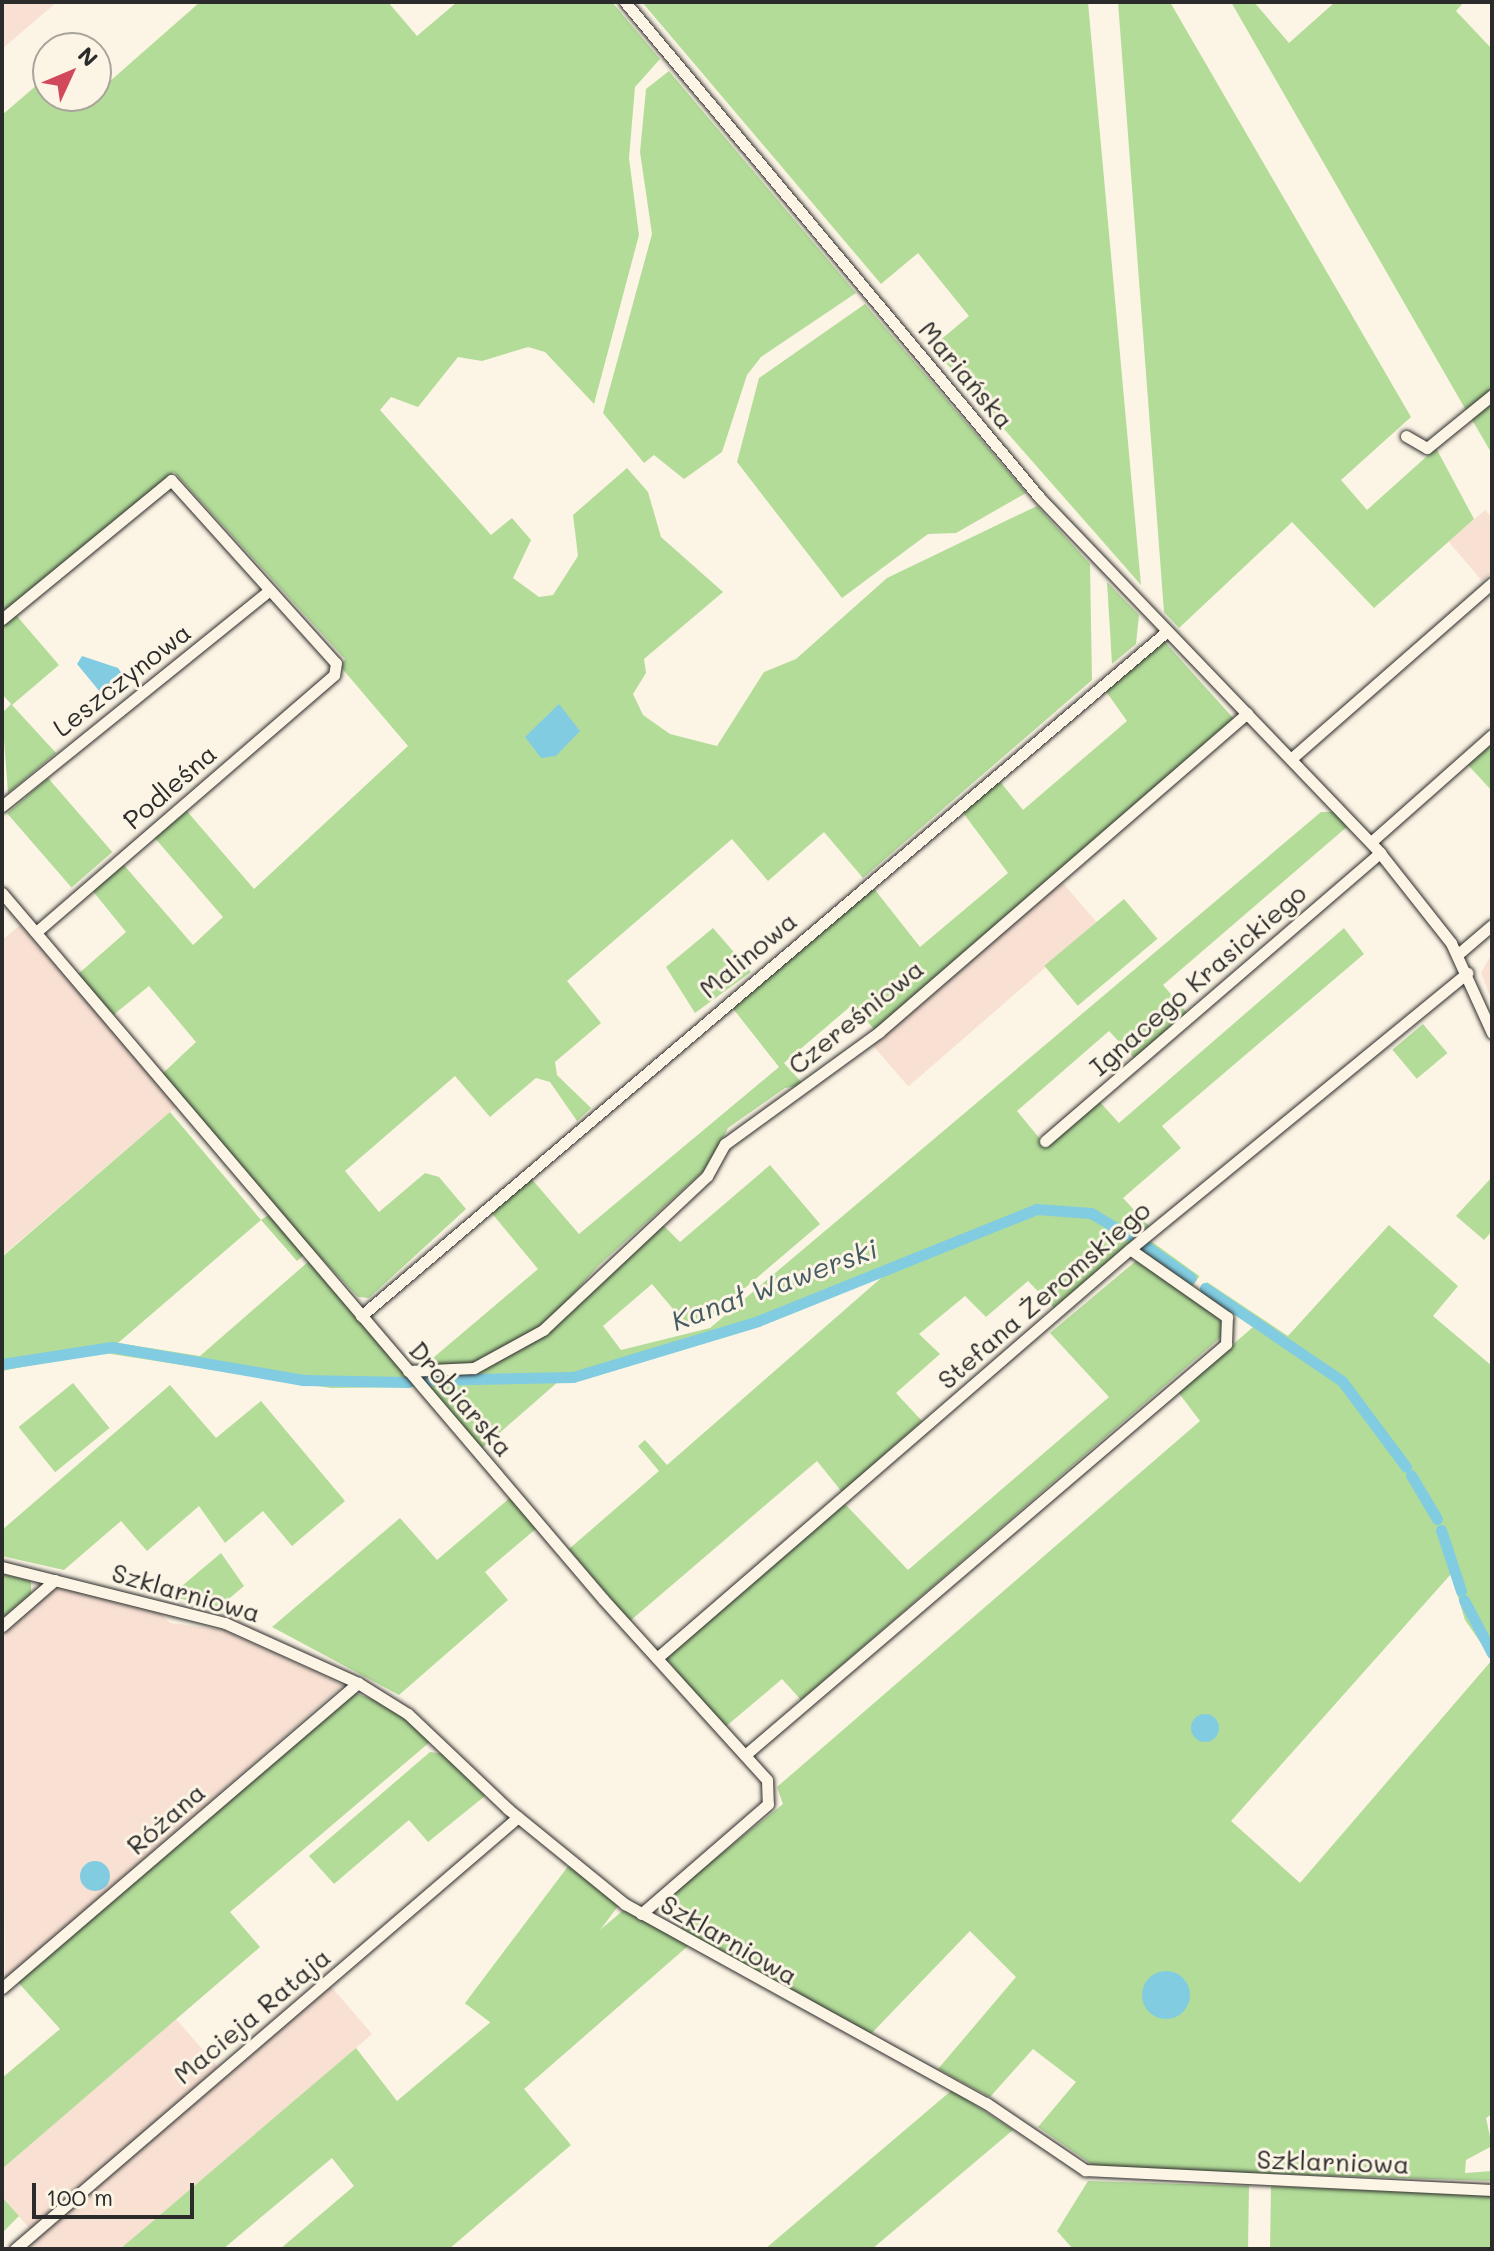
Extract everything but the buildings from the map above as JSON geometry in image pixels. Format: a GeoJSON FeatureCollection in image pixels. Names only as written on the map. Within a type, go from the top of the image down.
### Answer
{"type":"FeatureCollection","features":[{"type":"Feature","properties":{"kind":"street","name":"Mariańska"},"geometry":{"type":"LineString","coordinates":[[625,2],[1040,498],[1371,842],[1457,955],[1492,1033]]}},
{"type":"Feature","properties":{"kind":"street"},"geometry":{"type":"LineString","coordinates":[[1406,436],[1427,448],[1492,395]]}},
{"type":"Feature","properties":{"kind":"street"},"geometry":{"type":"LineString","coordinates":[[2,619],[171,480],[270,590]]}},
{"type":"Feature","properties":{"kind":"street"},"geometry":{"type":"LineString","coordinates":[[1292,758],[1492,583]]}},
{"type":"Feature","properties":{"kind":"street","name":"Podleśna"},"geometry":{"type":"LineString","coordinates":[[36,932],[334,675],[336,663],[270,590]]}},
{"type":"Feature","properties":{"kind":"street","name":"Leszczynowa"},"geometry":{"type":"LineString","coordinates":[[2,806],[270,590]]}},
{"type":"Feature","properties":{"kind":"street","name":"Malinowa"},"geometry":{"type":"LineString","coordinates":[[361,1316],[1166,632]]}},
{"type":"Feature","properties":{"kind":"street","name":"Czereśniowa"},"geometry":{"type":"LineString","coordinates":[[408,1371],[474,1368],[543,1330],[707,1176],[725,1144],[855,1052],[1247,713]]}},
{"type":"Feature","properties":{"kind":"street"},"geometry":{"type":"LineString","coordinates":[[1371,842],[1492,735]]}},
{"type":"Feature","properties":{"kind":"street","name":"Ignacego Krasickiego"},"geometry":{"type":"LineString","coordinates":[[1045,1141],[1380,853]]}},
{"type":"Feature","properties":{"kind":"street","name":"Drobiarska"},"geometry":{"type":"LineString","coordinates":[[2,893],[408,1371],[767,1780],[772,1798],[641,1914]]}},
{"type":"Feature","properties":{"kind":"street"},"geometry":{"type":"LineString","coordinates":[[1457,955],[1492,925]]}},
{"type":"Feature","properties":{"kind":"street","name":"Stefana Żeromskiego"},"geometry":{"type":"LineString","coordinates":[[657,1658],[1130,1249],[1467,973]]}},
{"type":"Feature","properties":{"kind":"street"},"geometry":{"type":"LineString","coordinates":[[745,1755],[1226,1344],[1227,1317],[1130,1249]]}},
{"type":"Feature","properties":{"kind":"street","name":"Szklarniowa"},"geometry":{"type":"LineString","coordinates":[[2,1567],[225,1623],[358,1683],[408,1714],[518,1817],[641,1914],[986,2103],[1085,2170],[1492,2190]]}},
{"type":"Feature","properties":{"kind":"street"},"geometry":{"type":"LineString","coordinates":[[2,1626],[55,1580]]}},
{"type":"Feature","properties":{"kind":"street","name":"Różana"},"geometry":{"type":"LineString","coordinates":[[2,1988],[358,1683]]}},
{"type":"Feature","properties":{"kind":"street","name":"Macieja Rataja"},"geometry":{"type":"LineString","coordinates":[[15,2249],[518,1817]]}},
{"type":"Feature","properties":{"kind":"shaded area"},"geometry":{"type":"Polygon","coordinates":[[[2,2],[57,2],[2,49],[2,2]]]}},
{"type":"Feature","properties":{"kind":"shaded area"},"geometry":{"type":"Polygon","coordinates":[[[1485,510],[1492,518],[1492,572],[1482,581],[1448,541],[1485,510]]]}},
{"type":"Feature","properties":{"kind":"shaded area"},"geometry":{"type":"Polygon","coordinates":[[[1061,881],[1097,923],[908,1087],[872,1045],[1061,881]]]}},
{"type":"Feature","properties":{"kind":"shaded area"},"geometry":{"type":"Polygon","coordinates":[[[20,925],[178,1105],[2,1256],[2,940],[20,925]]]}},
{"type":"Feature","properties":{"kind":"shaded area"},"geometry":{"type":"Polygon","coordinates":[[[1492,953],[1492,1001],[1481,973],[1492,953]]]}},
{"type":"Feature","properties":{"kind":"shaded area"},"geometry":{"type":"Polygon","coordinates":[[[67,1587],[157,1610],[170,1623],[224,1630],[343,1685],[5,1980],[2,1636],[49,1591],[67,1587]]]}},
{"type":"Feature","properties":{"kind":"shaded area"},"geometry":{"type":"Polygon","coordinates":[[[329,1984],[372,2034],[356,2048],[120,2249],[26,2249],[329,1984]]]}},
{"type":"Feature","properties":{"kind":"shaded area"},"geometry":{"type":"Polygon","coordinates":[[[176,2019],[218,2067],[31,2230],[2,2197],[2,2169],[176,2019]]]}},
{"type":"Feature","properties":{"kind":"green space"},"geometry":{"type":"Polygon","coordinates":[[[200,2],[388,2],[417,36],[457,2],[612,2],[660,59],[635,87],[629,158],[639,235],[594,404],[545,352],[528,347],[482,361],[458,357],[418,407],[391,397],[380,410],[491,535],[512,518],[531,540],[513,578],[539,597],[553,595],[578,556],[573,515],[627,468],[648,492],[661,537],[723,592],[644,659],[646,673],[633,694],[643,715],[670,734],[717,746],[764,672],[796,659],[887,578],[1037,506],[1090,564],[1092,680],[863,878],[824,832],[768,881],[732,839],[567,981],[601,1023],[555,1062],[557,1075],[591,1108],[577,1121],[550,1082],[536,1078],[490,1117],[455,1076],[345,1171],[379,1212],[425,1173],[439,1177],[466,1209],[369,1298],[358,1297],[286,1221],[162,1074],[196,1042],[149,986],[112,1016],[77,975],[126,932],[92,890],[123,864],[193,945],[223,917],[154,837],[186,810],[254,889],[408,746],[340,666],[345,659],[174,472],[2,614],[2,115],[32,89],[32,112],[112,112],[112,79],[200,2]]]}},
{"type":"Feature","properties":{"kind":"green space"},"geometry":{"type":"Polygon","coordinates":[[[642,2],[1088,2],[1141,585],[932,347],[969,316],[918,253],[881,284],[642,2]]]}},
{"type":"Feature","properties":{"kind":"green space"},"geometry":{"type":"Polygon","coordinates":[[[1118,2],[1170,2],[1411,417],[1341,480],[1367,510],[1436,448],[1474,519],[1374,608],[1292,522],[1179,628],[1164,612],[1118,2]]]}},
{"type":"Feature","properties":{"kind":"green space"},"geometry":{"type":"Polygon","coordinates":[[[1231,2],[1254,2],[1289,43],[1335,2],[1464,2],[1456,11],[1492,49],[1492,390],[1467,412],[1231,2]]]}},
{"type":"Feature","properties":{"kind":"green space"},"geometry":{"type":"Polygon","coordinates":[[[669,71],[856,293],[761,357],[747,375],[722,452],[684,479],[654,455],[644,463],[603,413],[652,234],[640,152],[646,89],[669,71]]]}},
{"type":"Feature","properties":{"kind":"green space"},"geometry":{"type":"Polygon","coordinates":[[[865,304],[1026,493],[956,533],[928,534],[842,598],[737,462],[759,378],[865,304]]]}},
{"type":"Feature","properties":{"kind":"green space"},"geometry":{"type":"Polygon","coordinates":[[[1492,399],[1492,454],[1471,418],[1492,399]]]}},
{"type":"Feature","properties":{"kind":"green space"},"geometry":{"type":"Polygon","coordinates":[[[1107,582],[1139,615],[1136,644],[1112,664],[1107,582]]]}},
{"type":"Feature","properties":{"kind":"green space"},"geometry":{"type":"Polygon","coordinates":[[[16,615],[59,665],[12,705],[56,753],[8,793],[2,713],[11,704],[2,694],[2,627],[16,615]]]}},
{"type":"Feature","properties":{"kind":"green space"},"geometry":{"type":"Polygon","coordinates":[[[1164,641],[1234,719],[875,1030],[852,1005],[784,1063],[804,1085],[785,1088],[728,1128],[709,1166],[599,1265],[548,1322],[478,1362],[420,1369],[538,1269],[490,1211],[530,1177],[579,1234],[779,1067],[731,1006],[872,886],[920,947],[1008,873],[961,810],[998,779],[1023,810],[1127,721],[1105,690],[1164,641]]]}},
{"type":"Feature","properties":{"kind":"green space"},"geometry":{"type":"Polygon","coordinates":[[[1492,744],[1492,791],[1468,765],[1492,744]]]}},
{"type":"Feature","properties":{"kind":"green space"},"geometry":{"type":"Polygon","coordinates":[[[48,778],[112,852],[72,887],[7,813],[48,778]]]}},
{"type":"Feature","properties":{"kind":"green space"},"geometry":{"type":"Polygon","coordinates":[[[1321,812],[1335,812],[1348,826],[1163,985],[1189,1015],[1135,1059],[1109,1031],[1017,1111],[1045,1145],[1098,1100],[1119,1123],[1344,928],[1364,954],[1162,1126],[1181,1148],[1123,1198],[1149,1226],[1054,1308],[1028,1281],[986,1317],[965,1296],[919,1334],[940,1354],[896,1393],[922,1421],[842,1492],[817,1461],[630,1621],[569,1549],[659,1471],[638,1446],[645,1440],[667,1465],[888,1272],[756,1325],[559,1381],[480,1450],[418,1375],[476,1373],[535,1339],[660,1222],[680,1242],[770,1165],[820,1224],[705,1322],[689,1328],[652,1284],[603,1326],[621,1350],[710,1328],[1321,812]]]}},
{"type":"Feature","properties":{"kind":"green space"},"geometry":{"type":"Polygon","coordinates":[[[1124,899],[1157,939],[1078,1006],[1044,966],[1124,899]]]}},
{"type":"Feature","properties":{"kind":"green space"},"geometry":{"type":"Polygon","coordinates":[[[713,928],[751,972],[695,1013],[666,967],[713,928]]]}},
{"type":"Feature","properties":{"kind":"green space"},"geometry":{"type":"Polygon","coordinates":[[[1423,1024],[1447,1053],[1417,1079],[1392,1050],[1423,1024]]]}},
{"type":"Feature","properties":{"kind":"green space"},"geometry":{"type":"Polygon","coordinates":[[[170,1112],[261,1220],[118,1343],[200,1356],[309,1261],[415,1387],[331,1388],[98,1352],[2,1371],[2,1257],[170,1112]]]}},
{"type":"Feature","properties":{"kind":"green space"},"geometry":{"type":"Polygon","coordinates":[[[1492,1177],[1492,1231],[1484,1240],[1456,1216],[1492,1177]]]}},
{"type":"Feature","properties":{"kind":"green space"},"geometry":{"type":"Polygon","coordinates":[[[270,1214],[304,1255],[297,1261],[261,1220],[270,1214]]]}},
{"type":"Feature","properties":{"kind":"green space"},"geometry":{"type":"Polygon","coordinates":[[[1389,1225],[1458,1286],[1433,1316],[1492,1366],[1492,1659],[1465,1620],[1451,1574],[1231,1821],[1300,1883],[1492,1660],[1492,2114],[1486,2118],[1492,2146],[1466,2160],[1465,2173],[1492,2171],[1492,2181],[1097,2168],[1038,2127],[1076,2082],[1033,2049],[990,2097],[938,2069],[1016,1977],[970,1931],[869,2036],[681,1929],[687,1921],[671,1894],[783,1804],[777,1787],[1200,1421],[1178,1392],[1253,1327],[1200,1292],[1207,1282],[1288,1336],[1389,1225]]]}},
{"type":"Feature","properties":{"kind":"green space"},"geometry":{"type":"Polygon","coordinates":[[[1151,1241],[1200,1276],[1191,1288],[1143,1252],[1151,1241]]]}},
{"type":"Feature","properties":{"kind":"green space"},"geometry":{"type":"Polygon","coordinates":[[[1137,1260],[1211,1310],[1224,1326],[1221,1337],[801,1700],[782,1679],[724,1728],[666,1658],[844,1503],[908,1570],[1109,1397],[1050,1333],[1137,1260]]]}},
{"type":"Feature","properties":{"kind":"green space"},"geometry":{"type":"Polygon","coordinates":[[[73,1383],[110,1428],[55,1472],[19,1427],[73,1383]]]}},
{"type":"Feature","properties":{"kind":"green space"},"geometry":{"type":"Polygon","coordinates":[[[170,1385],[216,1438],[261,1401],[345,1501],[292,1546],[263,1511],[225,1543],[199,1506],[147,1551],[121,1521],[64,1570],[2,1556],[2,1530],[170,1385]]]}},
{"type":"Feature","properties":{"kind":"green space"},"geometry":{"type":"Polygon","coordinates":[[[511,1497],[537,1528],[485,1572],[508,1600],[399,1695],[272,1627],[400,1518],[437,1560],[511,1497]]]}},
{"type":"Feature","properties":{"kind":"green space"},"geometry":{"type":"Polygon","coordinates":[[[221,1553],[244,1586],[218,1608],[170,1596],[221,1553]]]}},
{"type":"Feature","properties":{"kind":"green space"},"geometry":{"type":"Polygon","coordinates":[[[2,1574],[31,1581],[31,1594],[2,1618],[2,1574]]]}},
{"type":"Feature","properties":{"kind":"green space"},"geometry":{"type":"Polygon","coordinates":[[[352,1692],[386,1704],[431,1741],[230,1912],[260,1947],[2,2169],[2,2078],[60,2029],[16,1980],[352,1692]]]}},
{"type":"Feature","properties":{"kind":"green space"},"geometry":{"type":"Polygon","coordinates":[[[430,1752],[444,1754],[485,1796],[428,1842],[409,1820],[334,1884],[309,1856],[430,1752]]]}},
{"type":"Feature","properties":{"kind":"green space"},"geometry":{"type":"Polygon","coordinates":[[[569,1865],[620,1904],[516,2042],[465,2003],[569,1865]]]}},
{"type":"Feature","properties":{"kind":"green space"},"geometry":{"type":"Polygon","coordinates":[[[626,1908],[688,1946],[524,2089],[571,2145],[449,2249],[280,2249],[354,2186],[332,2158],[223,2249],[120,2249],[356,2048],[397,2101],[626,1908]]]}},
{"type":"Feature","properties":{"kind":"green space"},"geometry":{"type":"Polygon","coordinates":[[[952,2090],[1013,2130],[872,2249],[765,2249],[952,2090]]]}},
{"type":"Feature","properties":{"kind":"green space"},"geometry":{"type":"Polygon","coordinates":[[[1088,2181],[1249,2186],[1248,2249],[1073,2249],[1057,2231],[1088,2181]]]}},
{"type":"Feature","properties":{"kind":"green space"},"geometry":{"type":"Polygon","coordinates":[[[1271,2186],[1492,2196],[1492,2249],[1270,2249],[1271,2186]]]}},
{"type":"Feature","properties":{"kind":"green space"},"geometry":{"type":"Polygon","coordinates":[[[2,2197],[19,2216],[2,2233],[2,2197]]]}},
{"type":"Feature","properties":{"kind":"water"},"geometry":{"type":"Polygon","coordinates":[[[82,656],[118,668],[123,675],[100,692],[77,664],[82,656]]]}},
{"type":"Feature","properties":{"kind":"water"},"geometry":{"type":"Polygon","coordinates":[[[559,704],[580,731],[556,756],[541,758],[525,737],[559,704]]]}},
{"type":"Feature","properties":{"kind":"water"},"geometry":{"type":"Polygon","coordinates":[[[1205,1714],[1215,1718],[1219,1728],[1215,1738],[1205,1742],[1195,1738],[1191,1728],[1195,1718],[1205,1714]]]}},
{"type":"Feature","properties":{"kind":"water"},"geometry":{"type":"Polygon","coordinates":[[[95,1861],[101,1862],[109,1870],[109,1882],[101,1890],[95,1891],[89,1890],[81,1882],[80,1876],[81,1870],[89,1862],[95,1861]]]}},
{"type":"Feature","properties":{"kind":"water"},"geometry":{"type":"Polygon","coordinates":[[[1166,1971],[1183,1978],[1190,1995],[1183,2012],[1166,2019],[1149,2012],[1142,1995],[1149,1978],[1166,1971]]]}},
{"type":"Feature","properties":{"kind":"waterway","name":"Kanał Wawerski"},"geometry":{"type":"LineString","coordinates":[[424,1380],[573,1377],[758,1321],[1036,1209],[1091,1213],[1128,1235]]}},
{"type":"Feature","properties":{"kind":"waterway","name":"Kanał Wawerski"},"geometry":{"type":"LineString","coordinates":[[1144,1245],[1191,1278]]}},
{"type":"Feature","properties":{"kind":"waterway","name":"Kanał Wawerski"},"geometry":{"type":"LineString","coordinates":[[1205,1288],[1342,1381],[1406,1467]]}},
{"type":"Feature","properties":{"kind":"waterway","name":"Kanał Wawerski"},"geometry":{"type":"LineString","coordinates":[[2,1364],[112,1347],[303,1380],[408,1382]]}},
{"type":"Feature","properties":{"kind":"waterway","name":"Kanał Wawerski"},"geometry":{"type":"LineString","coordinates":[[1411,1475],[1437,1519]]}},
{"type":"Feature","properties":{"kind":"waterway","name":"Kanał Wawerski"},"geometry":{"type":"LineString","coordinates":[[1441,1530],[1461,1591]]}},
{"type":"Feature","properties":{"kind":"waterway","name":"Kanał Wawerski"},"geometry":{"type":"LineString","coordinates":[[1464,1600],[1492,1653]]}}]}
